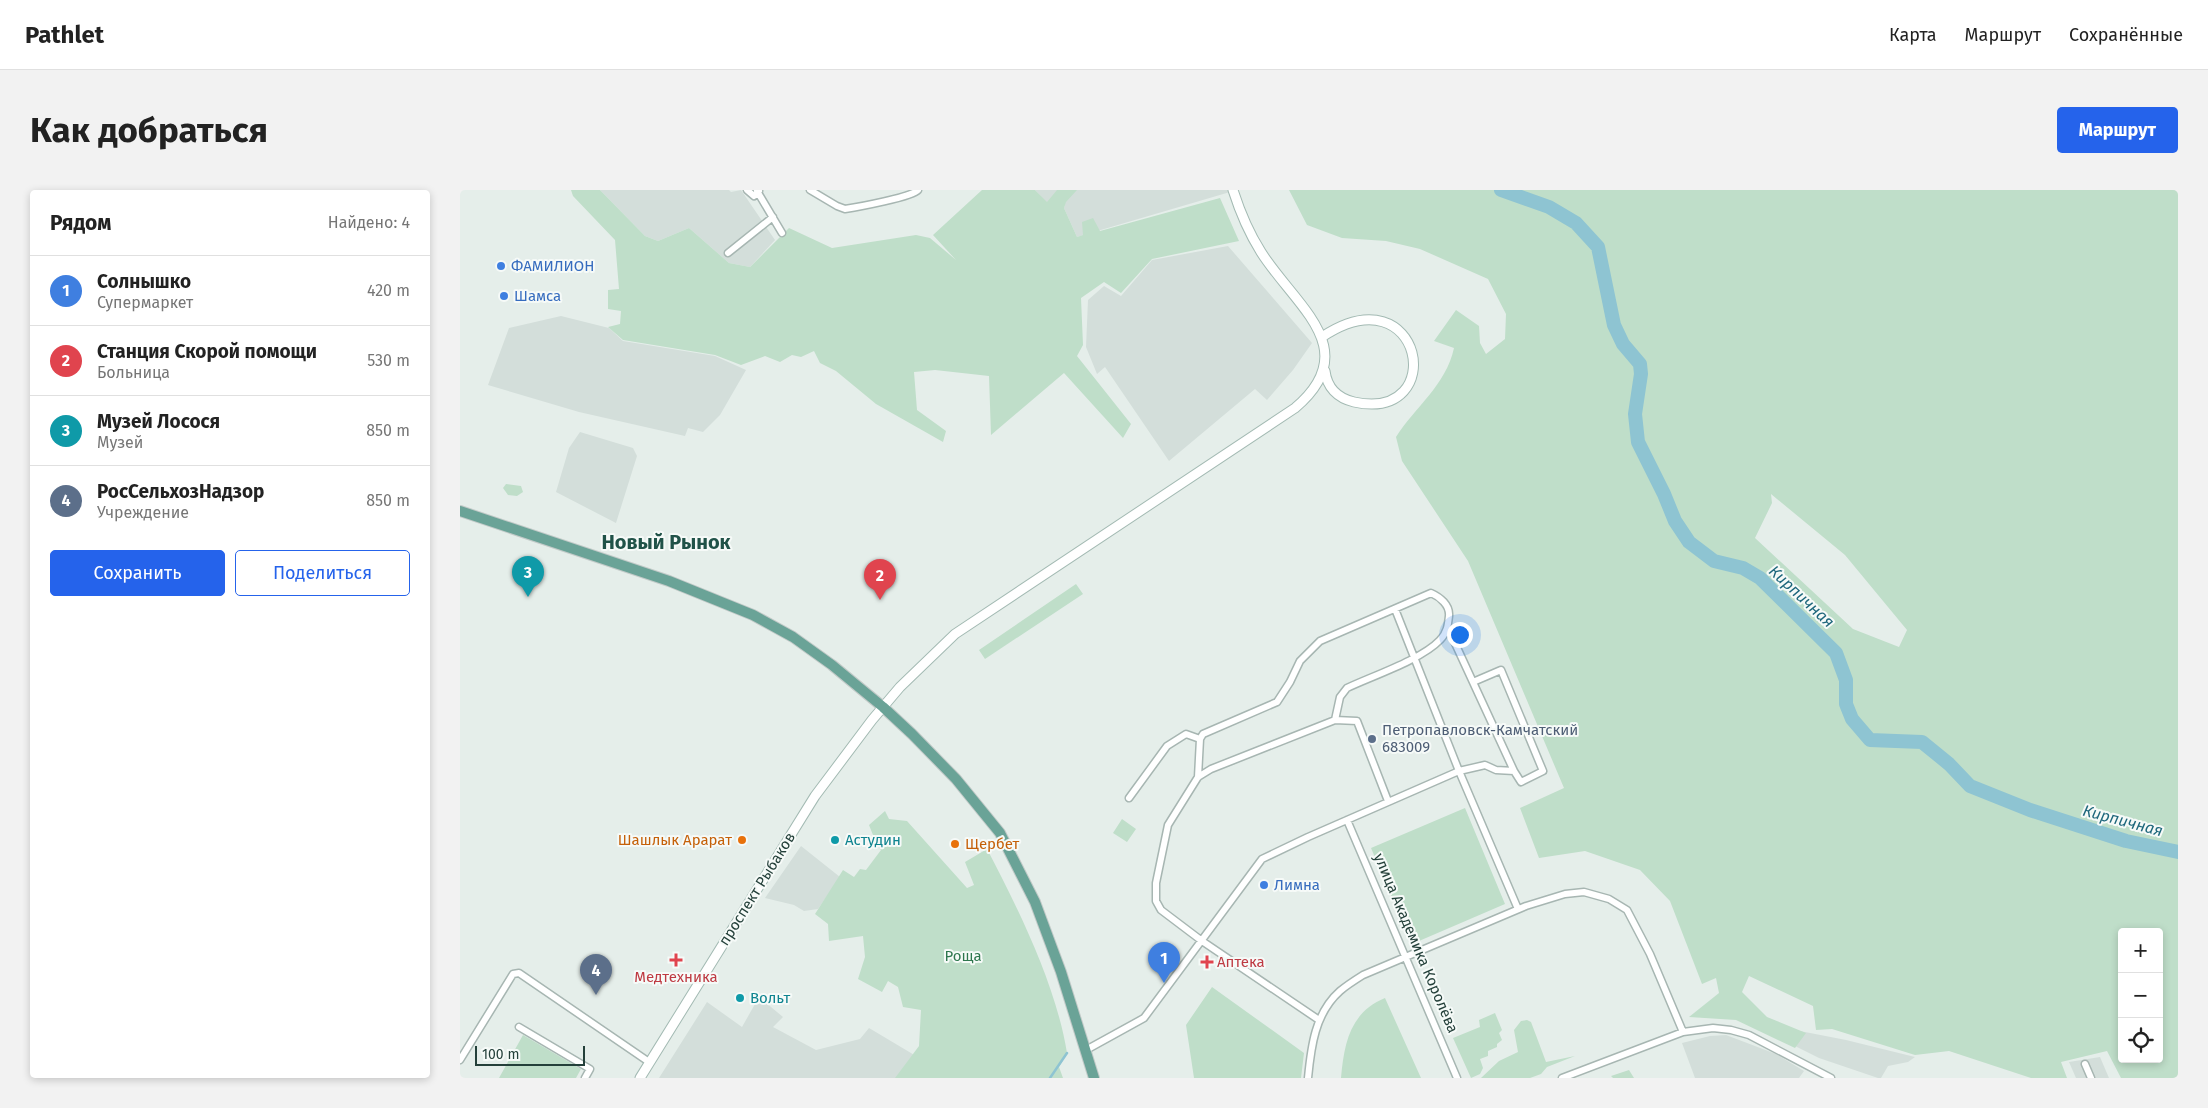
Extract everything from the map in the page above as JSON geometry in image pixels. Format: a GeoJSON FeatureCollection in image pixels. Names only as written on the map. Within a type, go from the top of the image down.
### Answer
{"type":"FeatureCollection","features":[{"type":"Feature","properties":{"kind":"main road"},"geometry":{"type":"LineString","coordinates":[[1233,190],[1246,225],[1261,253],[1322,337],[1326,354],[1325,370],[1328,382],[1337,395],[1352,402],[1373,404],[1396,396],[1404,390],[1412,376],[1415,362],[1411,345],[1406,338],[1392,327],[1377,322],[1347,324],[1334,329],[1322,337]]}},
{"type":"Feature","properties":{"kind":"main road","name":"проспект Рыбаков"},"geometry":{"type":"LineString","coordinates":[[640,1078],[815,796],[883,707],[920,667],[955,634],[1296,408],[1318,386],[1325,370]]}},
{"type":"Feature","properties":{"kind":"main road"},"geometry":{"type":"LineString","coordinates":[[460,511],[654,576],[753,615],[793,636],[883,707],[956,779],[1000,833],[1035,902],[1061,972],[1094,1078]]}},
{"type":"Feature","properties":{"kind":"street"},"geometry":{"type":"LineString","coordinates":[[747,190],[754,196],[759,190],[782,233]]}},
{"type":"Feature","properties":{"kind":"street"},"geometry":{"type":"LineString","coordinates":[[810,190],[836,206],[845,209],[903,197],[916,193],[918,190]]}},
{"type":"Feature","properties":{"kind":"street"},"geometry":{"type":"LineString","coordinates":[[728,253],[772,217]]}},
{"type":"Feature","properties":{"kind":"street"},"geometry":{"type":"LineString","coordinates":[[1198,777],[1200,739],[1203,734],[1277,702],[1290,682],[1300,661],[1320,641],[1432,593],[1440,596],[1450,611],[1448,628],[1439,641],[1415,657],[1347,688],[1340,697],[1335,720]]}},
{"type":"Feature","properties":{"kind":"street"},"geometry":{"type":"LineString","coordinates":[[1395,609],[1459,772],[1518,909]]}},
{"type":"Feature","properties":{"kind":"street"},"geometry":{"type":"LineString","coordinates":[[1448,628],[1514,771],[1521,782],[1543,771],[1501,670],[1473,682]]}},
{"type":"Feature","properties":{"kind":"street"},"geometry":{"type":"LineString","coordinates":[[1319,1020],[1202,941],[1161,910],[1156,901],[1156,883],[1168,825],[1198,777],[1211,769],[1335,720],[1357,721],[1388,801]]}},
{"type":"Feature","properties":{"kind":"street"},"geometry":{"type":"LineString","coordinates":[[1129,798],[1167,746],[1186,734],[1200,739]]}},
{"type":"Feature","properties":{"kind":"street"},"geometry":{"type":"LineString","coordinates":[[1086,1050],[1144,1018],[1262,860],[1388,801],[1459,772],[1485,765],[1496,770],[1514,771]]}},
{"type":"Feature","properties":{"kind":"street","name":"улица Академика Королёва"},"geometry":{"type":"LineString","coordinates":[[1347,820],[1457,1078]]}},
{"type":"Feature","properties":{"kind":"street"},"geometry":{"type":"LineString","coordinates":[[1308,1078],[1311,1046],[1319,1020],[1339,992],[1363,975],[1518,909],[1565,894],[1584,892],[1609,899],[1627,910],[1650,954],[1683,1032]]}},
{"type":"Feature","properties":{"kind":"street"},"geometry":{"type":"LineString","coordinates":[[460,1060],[512,974],[519,973],[649,1062]]}},
{"type":"Feature","properties":{"kind":"street"},"geometry":{"type":"LineString","coordinates":[[519,1027],[590,1069],[585,1078]]}},
{"type":"Feature","properties":{"kind":"street"},"geometry":{"type":"LineString","coordinates":[[1562,1078],[1683,1032],[1713,1028],[1737,1031],[1792,1056],[1830,1078]]}},
{"type":"Feature","properties":{"kind":"street"},"geometry":{"type":"LineString","coordinates":[[2086,1064],[2091,1078]]}},
{"type":"Feature","properties":{"kind":"shaded area"},"geometry":{"type":"Polygon","coordinates":[[[600,190],[729,190],[731,192],[741,190],[775,240],[750,267],[729,263],[689,228],[658,241],[645,236],[600,190]]]}},
{"type":"Feature","properties":{"kind":"shaded area"},"geometry":{"type":"Polygon","coordinates":[[[1035,190],[1062,190],[1048,204],[1035,190]]]}},
{"type":"Feature","properties":{"kind":"shaded area"},"geometry":{"type":"Polygon","coordinates":[[[1076,190],[1229,190],[1230,192],[1077,237],[1064,208],[1066,199],[1076,190]]]}},
{"type":"Feature","properties":{"kind":"shaded area"},"geometry":{"type":"Polygon","coordinates":[[[1228,246],[1312,343],[1293,370],[1267,400],[1255,389],[1169,461],[1105,367],[1097,374],[1086,347],[1088,300],[1104,286],[1121,296],[1152,260],[1228,246]]]}},
{"type":"Feature","properties":{"kind":"shaded area"},"geometry":{"type":"Polygon","coordinates":[[[561,316],[609,328],[623,341],[715,356],[746,370],[720,415],[703,432],[688,428],[685,436],[579,412],[488,385],[509,328],[561,316]]]}},
{"type":"Feature","properties":{"kind":"shaded area"},"geometry":{"type":"Polygon","coordinates":[[[580,432],[633,448],[637,456],[616,523],[556,492],[569,448],[580,432]]]}},
{"type":"Feature","properties":{"kind":"shaded area"},"geometry":{"type":"Polygon","coordinates":[[[801,846],[840,877],[818,909],[804,911],[794,905],[765,898],[801,846]]]}},
{"type":"Feature","properties":{"kind":"shaded area"},"geometry":{"type":"Polygon","coordinates":[[[759,997],[783,1017],[773,1027],[816,1050],[860,1039],[869,1028],[916,1056],[900,1078],[659,1078],[707,1002],[742,1027],[759,997]]]}},
{"type":"Feature","properties":{"kind":"shaded area"},"geometry":{"type":"Polygon","coordinates":[[[1764,1024],[1846,1040],[1915,1057],[1908,1062],[1888,1066],[1881,1078],[1878,1078],[1819,1058],[1761,1029],[1764,1024]]]}},
{"type":"Feature","properties":{"kind":"shaded area"},"geometry":{"type":"Polygon","coordinates":[[[1726,1035],[1776,1054],[1804,1071],[1799,1078],[1695,1078],[1682,1043],[1710,1036],[1726,1035]]]}},
{"type":"Feature","properties":{"kind":"shaded area"},"geometry":{"type":"Polygon","coordinates":[[[2100,1057],[2109,1078],[2076,1078],[2069,1062],[2100,1057]]]}},
{"type":"Feature","properties":{"kind":"green space"},"geometry":{"type":"Polygon","coordinates":[[[571,190],[600,190],[645,236],[658,241],[689,228],[729,263],[750,267],[789,228],[832,248],[916,235],[930,238],[956,260],[933,235],[982,190],[1035,190],[1047,202],[1057,190],[1077,190],[1066,202],[1064,208],[1077,237],[1083,235],[1082,222],[1093,218],[1100,231],[1220,198],[1239,241],[1152,259],[1121,293],[1104,282],[1081,298],[1083,345],[1077,356],[1131,424],[1123,438],[1064,373],[991,435],[989,376],[935,370],[914,372],[917,410],[946,431],[943,442],[876,404],[836,371],[820,363],[814,351],[801,357],[792,355],[780,362],[765,356],[741,365],[715,355],[623,340],[608,327],[620,324],[621,311],[608,309],[608,290],[619,289],[615,240],[573,196],[571,190]]]}},
{"type":"Feature","properties":{"kind":"green space"},"geometry":{"type":"Polygon","coordinates":[[[1289,190],[2178,190],[2178,1078],[2121,1078],[2107,1051],[2061,1062],[2067,1078],[2031,1078],[1949,1051],[1915,1055],[1832,1029],[1816,1030],[1813,1006],[1749,976],[1742,992],[1767,1017],[1806,1033],[1795,1048],[1736,1020],[1689,1017],[1719,993],[1716,978],[1702,984],[1670,901],[1640,870],[1585,851],[1539,858],[1520,808],[1564,788],[1468,561],[1402,461],[1396,437],[1437,385],[1450,361],[1454,348],[1434,341],[1456,310],[1479,326],[1480,343],[1486,354],[1505,339],[1506,314],[1488,279],[1420,249],[1386,241],[1342,238],[1307,225],[1289,190]],[[1771,494],[1772,503],[1755,538],[1853,629],[1899,647],[1907,630],[1845,555],[1771,494]]]}},
{"type":"Feature","properties":{"kind":"green space"},"geometry":{"type":"Polygon","coordinates":[[[506,484],[521,486],[523,492],[517,496],[508,495],[503,488],[506,484]]]}},
{"type":"Feature","properties":{"kind":"green space"},"geometry":{"type":"Polygon","coordinates":[[[1076,584],[1083,594],[985,659],[979,650],[1076,584]]]}},
{"type":"Feature","properties":{"kind":"green space"},"geometry":{"type":"Polygon","coordinates":[[[1465,808],[1505,904],[1412,944],[1371,848],[1465,808]]]}},
{"type":"Feature","properties":{"kind":"green space","name":"Роща"},"geometry":{"type":"Polygon","coordinates":[[[885,811],[889,819],[907,821],[967,888],[974,885],[965,862],[987,849],[1035,948],[1054,1001],[1067,1053],[1059,1067],[1063,1078],[895,1078],[919,1046],[921,1010],[903,1007],[898,987],[888,981],[882,992],[858,979],[865,957],[863,936],[829,941],[828,924],[815,914],[843,870],[854,877],[860,869],[866,870],[881,850],[869,825],[885,811]]]}},
{"type":"Feature","properties":{"kind":"green space"},"geometry":{"type":"Polygon","coordinates":[[[1122,819],[1136,829],[1127,842],[1113,833],[1122,819]]]}},
{"type":"Feature","properties":{"kind":"green space"},"geometry":{"type":"Polygon","coordinates":[[[1212,987],[1304,1053],[1301,1078],[1194,1078],[1186,1025],[1212,987]]]}},
{"type":"Feature","properties":{"kind":"green space"},"geometry":{"type":"Polygon","coordinates":[[[1385,998],[1421,1078],[1341,1078],[1347,1041],[1356,1020],[1373,1004],[1385,998]]]}},
{"type":"Feature","properties":{"kind":"green space"},"geometry":{"type":"Polygon","coordinates":[[[1495,1013],[1502,1030],[1499,1033],[1502,1040],[1497,1044],[1497,1047],[1488,1051],[1488,1056],[1480,1059],[1483,1068],[1480,1074],[1471,1078],[1453,1038],[1480,1027],[1479,1020],[1495,1013]]]}},
{"type":"Feature","properties":{"kind":"green space"},"geometry":{"type":"Polygon","coordinates":[[[1527,1020],[1531,1022],[1546,1062],[1575,1056],[1547,1067],[1541,1074],[1530,1078],[1481,1078],[1499,1061],[1518,1052],[1514,1030],[1521,1021],[1527,1020]]]}},
{"type":"Feature","properties":{"kind":"green space"},"geometry":{"type":"Polygon","coordinates":[[[523,1035],[581,1069],[576,1078],[499,1078],[523,1035]]]}},
{"type":"Feature","properties":{"kind":"green space"},"geometry":{"type":"Polygon","coordinates":[[[1629,1070],[1634,1078],[1613,1078],[1611,1076],[1629,1070]]]}},
{"type":"Feature","properties":{"kind":"waterway","name":"Кирпичная"},"geometry":{"type":"LineString","coordinates":[[1501,190],[1549,207],[1576,223],[1598,247],[1614,325],[1623,344],[1640,364],[1641,374],[1635,414],[1638,442],[1675,521],[1689,542],[1714,561],[1743,568],[1760,578],[1836,653],[1846,680],[1846,704],[1852,719],[1870,740],[1922,742],[1949,764],[1970,786],[2030,810],[2126,841],[2178,852]]}},
{"type":"Feature","properties":{"kind":"waterway"},"geometry":{"type":"LineString","coordinates":[[1050,1078],[1067,1053]]}},
{"type":"Feature","properties":{"kind":"place","name":"ФАМИЛИОН"},"geometry":{"type":"Point","coordinates":[501,266]}},
{"type":"Feature","properties":{"kind":"place","name":"Шамса"},"geometry":{"type":"Point","coordinates":[504,296]}},
{"type":"Feature","properties":{"kind":"place","name":"Музей Лосося"},"geometry":{"type":"Point","coordinates":[528,597]}},
{"type":"Feature","properties":{"kind":"place","name":"Станция Скорой помощи"},"geometry":{"type":"Point","coordinates":[880,600]}},
{"type":"Feature","properties":{"kind":"place","name":"Петропавловск-Камчатский 683009"},"geometry":{"type":"Point","coordinates":[1372,739]}},
{"type":"Feature","properties":{"kind":"place","name":"Шашлык Арарат"},"geometry":{"type":"Point","coordinates":[742,840]}},
{"type":"Feature","properties":{"kind":"place","name":"Астудин"},"geometry":{"type":"Point","coordinates":[835,840]}},
{"type":"Feature","properties":{"kind":"place","name":"Щербет"},"geometry":{"type":"Point","coordinates":[955,844]}},
{"type":"Feature","properties":{"kind":"place","name":"Лимна"},"geometry":{"type":"Point","coordinates":[1264,885]}},
{"type":"Feature","properties":{"kind":"place","name":"Медтехника"},"geometry":{"type":"Point","coordinates":[676,960]}},
{"type":"Feature","properties":{"kind":"place","name":"Аптека"},"geometry":{"type":"Point","coordinates":[1207,962]}},
{"type":"Feature","properties":{"kind":"place","name":"Солнышко"},"geometry":{"type":"Point","coordinates":[1164,983]}},
{"type":"Feature","properties":{"kind":"place","name":"РосСельхозНадзор"},"geometry":{"type":"Point","coordinates":[596,995]}},
{"type":"Feature","properties":{"kind":"place","name":"Вольт"},"geometry":{"type":"Point","coordinates":[740,998]}},
{"type":"Feature","properties":{"kind":"district","name":"Новый Рынок"},"geometry":{"type":"Point","coordinates":[666,542]}}]}
